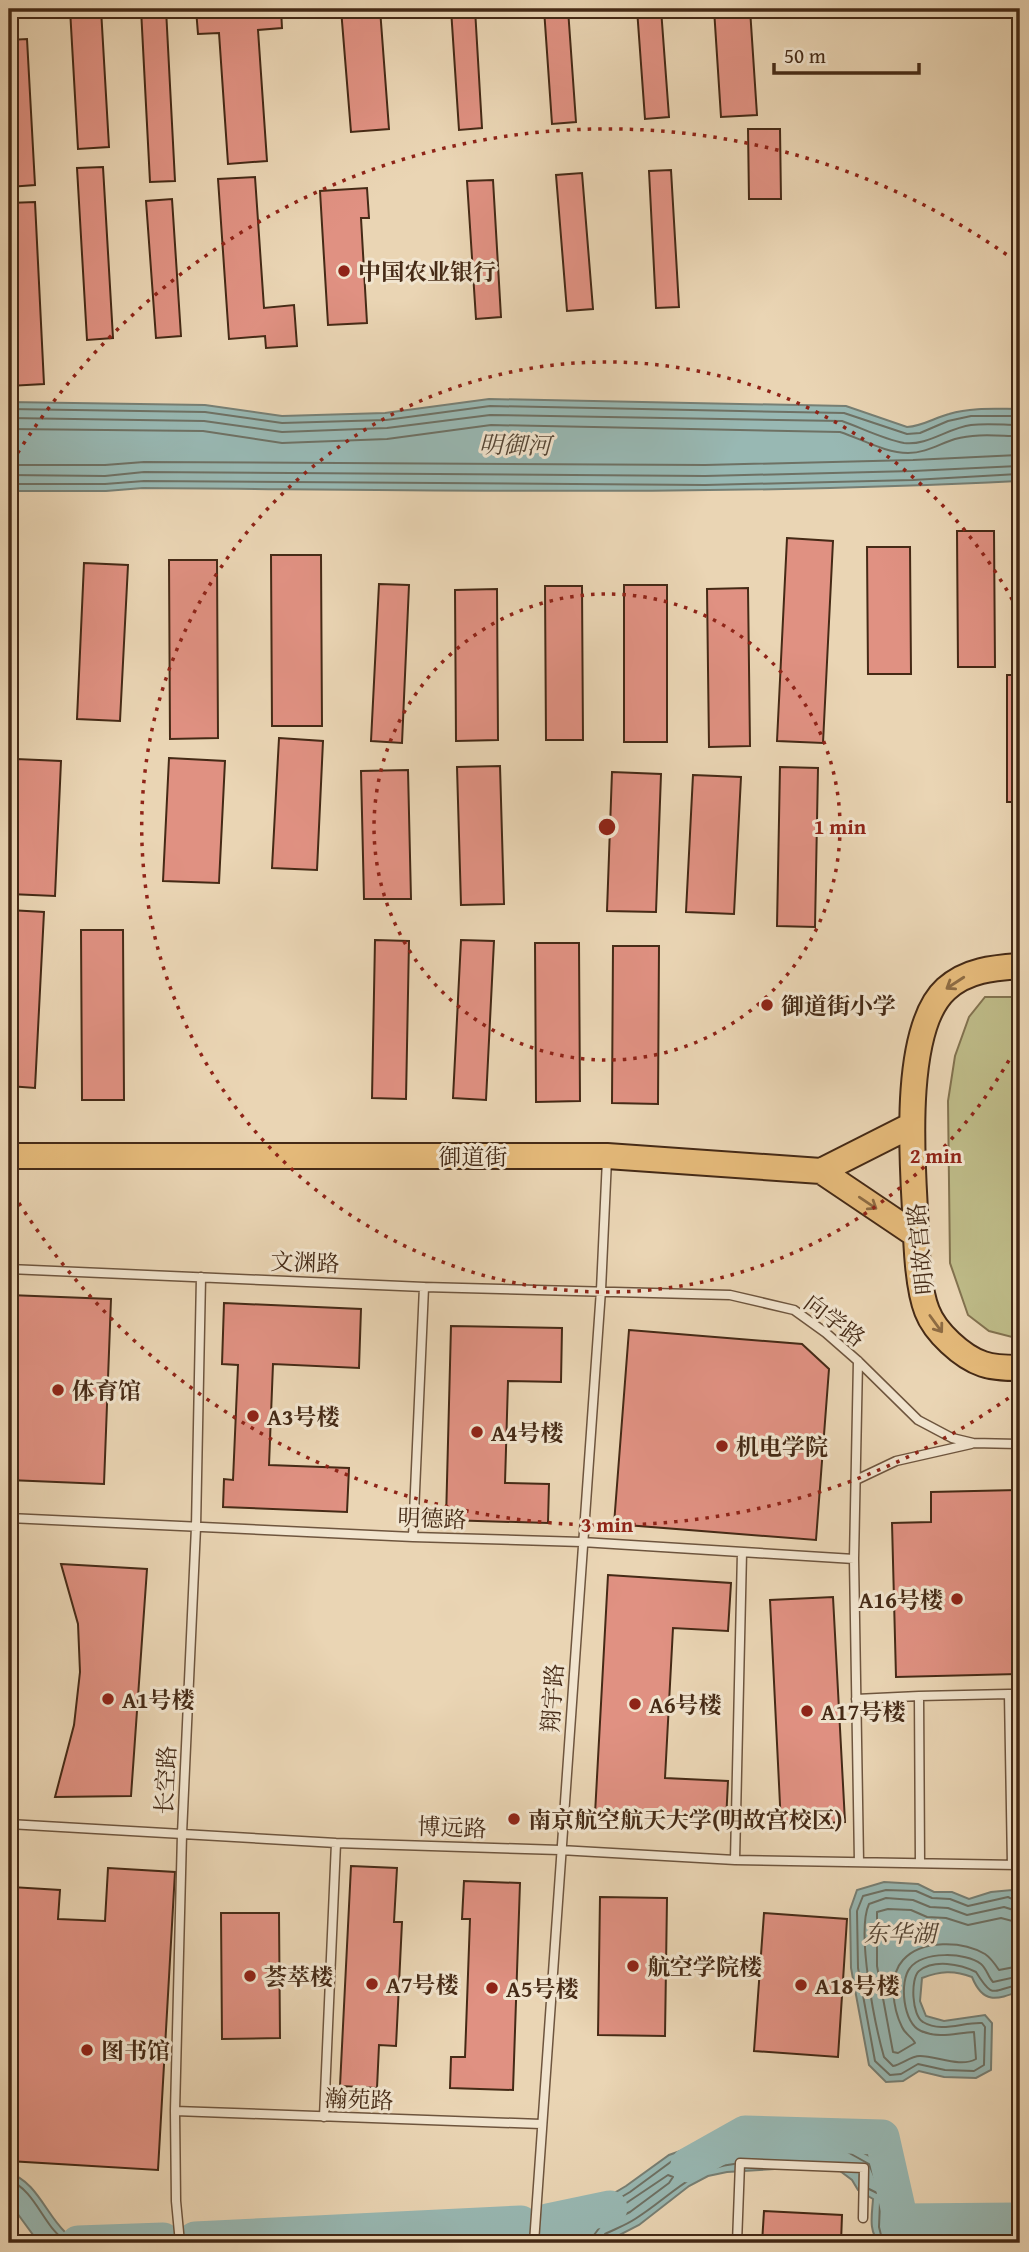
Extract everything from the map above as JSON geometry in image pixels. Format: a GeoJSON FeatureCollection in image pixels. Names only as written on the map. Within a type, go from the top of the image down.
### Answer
{"type":"FeatureCollection","features":[{"type":"Feature","properties":{"kind":"main road","name":"明故宫路"},"geometry":{"type":"LineString","coordinates":[[1020,966],[978,971],[944,990],[929,1013],[920,1050],[913,1092],[912,1125],[916,1235],[927,1311],[938,1328],[965,1354],[982,1364],[1020,1368]]}},
{"type":"Feature","properties":{"kind":"main road"},"geometry":{"type":"LineString","coordinates":[[821,1171],[912,1125]]}},
{"type":"Feature","properties":{"kind":"main road","name":"御道街"},"geometry":{"type":"LineString","coordinates":[[9,1156],[607,1156],[821,1171],[916,1235]]}},
{"type":"Feature","properties":{"kind":"lane","name":"翔宇路"},"geometry":{"type":"LineString","coordinates":[[534,2243],[601,1290],[607,1156]]}},
{"type":"Feature","properties":{"kind":"lane","name":"文渊路"},"geometry":{"type":"LineString","coordinates":[[9,1269],[424,1287],[601,1290]]}},
{"type":"Feature","properties":{"kind":"lane","name":"长空路"},"geometry":{"type":"LineString","coordinates":[[180,2243],[176,2201],[175,2111],[182,1835],[196,1527],[201,1277]]}},
{"type":"Feature","properties":{"kind":"lane"},"geometry":{"type":"LineString","coordinates":[[414,1537],[424,1287]]}},
{"type":"Feature","properties":{"kind":"lane","name":"向学路"},"geometry":{"type":"LineString","coordinates":[[601,1290],[730,1295],[794,1310],[858,1361],[918,1420],[952,1438],[973,1443],[1020,1444]]}},
{"type":"Feature","properties":{"kind":"lane"},"geometry":{"type":"LineString","coordinates":[[858,1361],[855,1559],[859,1862]]}},
{"type":"Feature","properties":{"kind":"lane"},"geometry":{"type":"LineString","coordinates":[[856,1480],[896,1461],[973,1443]]}},
{"type":"Feature","properties":{"kind":"lane","name":"明德路"},"geometry":{"type":"LineString","coordinates":[[9,1518],[582,1542],[855,1559]]}},
{"type":"Feature","properties":{"kind":"lane"},"geometry":{"type":"LineString","coordinates":[[735,1860],[742,1552]]}},
{"type":"Feature","properties":{"kind":"lane"},"geometry":{"type":"LineString","coordinates":[[1009,1694],[1016,1865]]}},
{"type":"Feature","properties":{"kind":"lane"},"geometry":{"type":"LineString","coordinates":[[856,1699],[1020,1694]]}},
{"type":"Feature","properties":{"kind":"lane"},"geometry":{"type":"LineString","coordinates":[[919,1696],[920,1863]]}},
{"type":"Feature","properties":{"kind":"lane","name":"博远路"},"geometry":{"type":"LineString","coordinates":[[9,1824],[336,1843],[560,1850],[735,1860],[1016,1865]]}},
{"type":"Feature","properties":{"kind":"lane"},"geometry":{"type":"LineString","coordinates":[[324,2117],[336,1843]]}},
{"type":"Feature","properties":{"kind":"lane","name":"瀚苑路"},"geometry":{"type":"LineString","coordinates":[[175,2111],[541,2124]]}},
{"type":"Feature","properties":{"kind":"lane"},"geometry":{"type":"LineString","coordinates":[[737,2243],[740,2163],[864,2168],[863,2218]]}},
{"type":"Feature","properties":{"kind":"shaded area"},"geometry":{"type":"Polygon","coordinates":[[[985,997],[1020,997],[1020,1339],[989,1331],[968,1315],[950,1263],[948,1101],[955,1056],[969,1017],[985,997]]]}},
{"type":"Feature","properties":{"kind":"water","name":"明御河"},"geometry":{"type":"Polygon","coordinates":[[[489,399],[846,406],[907,427],[966,410],[1020,409],[1020,481],[801,489],[472,491],[143,488],[106,491],[9,491],[9,402],[205,405],[282,416],[385,413],[489,399]]]}},
{"type":"Feature","properties":{"kind":"water","name":"东华湖"},"geometry":{"type":"Polygon","coordinates":[[[884,1882],[918,1884],[934,1892],[952,1892],[969,1899],[991,1892],[1012,1890],[1020,1900],[1020,1991],[997,1998],[986,1996],[976,1986],[972,1977],[959,1973],[947,1972],[922,1978],[920,2001],[926,2016],[944,2021],[985,2015],[992,2023],[991,2070],[976,2078],[944,2077],[919,2071],[903,2081],[886,2082],[869,2065],[851,1968],[850,1910],[857,1890],[884,1882]]]}},
{"type":"Feature","properties":{"kind":"water"},"geometry":{"type":"Polygon","coordinates":[[[767,2139],[844,2142],[875,2159],[903,2218],[1020,2221],[1020,2243],[880,2243],[872,2228],[873,2199],[858,2190],[852,2180],[840,2171],[809,2167],[727,2172],[708,2176],[689,2186],[639,2225],[604,2243],[180,2243],[454,2238],[534,2229],[587,2209],[626,2186],[669,2155],[697,2145],[767,2139]]]}},
{"type":"Feature","properties":{"kind":"water"},"geometry":{"type":"Polygon","coordinates":[[[9,2173],[34,2190],[65,2232],[84,2243],[39,2243],[9,2202],[9,2173]]]}},
{"type":"Feature","properties":{"kind":"building"},"geometry":{"type":"Polygon","coordinates":[[[70,9],[101,9],[109,147],[78,149],[70,9]]]}},
{"type":"Feature","properties":{"kind":"building"},"geometry":{"type":"Polygon","coordinates":[[[141,9],[166,9],[175,181],[150,182],[141,9]]]}},
{"type":"Feature","properties":{"kind":"building"},"geometry":{"type":"Polygon","coordinates":[[[196,9],[281,9],[282,28],[258,30],[267,161],[228,164],[219,33],[198,34],[196,9]]]}},
{"type":"Feature","properties":{"kind":"building"},"geometry":{"type":"Polygon","coordinates":[[[341,9],[380,9],[389,129],[351,132],[341,9]]]}},
{"type":"Feature","properties":{"kind":"building"},"geometry":{"type":"Polygon","coordinates":[[[451,9],[475,9],[482,128],[459,130],[451,9]]]}},
{"type":"Feature","properties":{"kind":"building"},"geometry":{"type":"Polygon","coordinates":[[[544,9],[568,9],[576,122],[552,124],[544,9]]]}},
{"type":"Feature","properties":{"kind":"building"},"geometry":{"type":"Polygon","coordinates":[[[637,9],[661,9],[669,117],[645,119],[637,9]]]}},
{"type":"Feature","properties":{"kind":"building"},"geometry":{"type":"Polygon","coordinates":[[[714,9],[750,9],[757,115],[721,117],[714,9]]]}},
{"type":"Feature","properties":{"kind":"building"},"geometry":{"type":"Polygon","coordinates":[[[27,39],[35,185],[9,187],[9,40],[27,39]]]}},
{"type":"Feature","properties":{"kind":"building"},"geometry":{"type":"Polygon","coordinates":[[[748,129],[780,129],[781,199],[749,199],[748,129]]]}},
{"type":"Feature","properties":{"kind":"building"},"geometry":{"type":"Polygon","coordinates":[[[103,167],[113,338],[87,340],[77,168],[103,167]]]}},
{"type":"Feature","properties":{"kind":"building"},"geometry":{"type":"Polygon","coordinates":[[[671,170],[679,307],[656,308],[649,171],[671,170]]]}},
{"type":"Feature","properties":{"kind":"building"},"geometry":{"type":"Polygon","coordinates":[[[582,173],[593,309],[567,311],[556,175],[582,173]]]}},
{"type":"Feature","properties":{"kind":"building"},"geometry":{"type":"Polygon","coordinates":[[[255,177],[264,308],[294,305],[297,346],[266,348],[265,336],[229,339],[218,179],[255,177]]]}},
{"type":"Feature","properties":{"kind":"building"},"geometry":{"type":"Polygon","coordinates":[[[493,180],[501,317],[476,319],[467,181],[493,180]]]}},
{"type":"Feature","properties":{"kind":"building","name":"中国农业银行"},"geometry":{"type":"Polygon","coordinates":[[[367,188],[369,218],[361,218],[367,323],[328,325],[320,191],[367,188]]]}},
{"type":"Feature","properties":{"kind":"building"},"geometry":{"type":"Polygon","coordinates":[[[172,199],[181,336],[156,338],[146,201],[172,199]]]}},
{"type":"Feature","properties":{"kind":"building"},"geometry":{"type":"Polygon","coordinates":[[[35,202],[44,384],[9,386],[9,203],[35,202]]]}},
{"type":"Feature","properties":{"kind":"building"},"geometry":{"type":"Polygon","coordinates":[[[1020,523],[1020,652],[1013,652],[1020,523]]]}},
{"type":"Feature","properties":{"kind":"building"},"geometry":{"type":"Polygon","coordinates":[[[957,531],[994,531],[995,667],[958,667],[957,531]]]}},
{"type":"Feature","properties":{"kind":"building"},"geometry":{"type":"Polygon","coordinates":[[[787,538],[833,541],[823,743],[777,741],[787,538]]]}},
{"type":"Feature","properties":{"kind":"building"},"geometry":{"type":"Polygon","coordinates":[[[867,547],[910,547],[911,674],[868,674],[867,547]]]}},
{"type":"Feature","properties":{"kind":"building"},"geometry":{"type":"Polygon","coordinates":[[[271,555],[321,555],[322,726],[272,726],[271,555]]]}},
{"type":"Feature","properties":{"kind":"building"},"geometry":{"type":"Polygon","coordinates":[[[169,560],[217,560],[218,738],[170,739],[169,560]]]}},
{"type":"Feature","properties":{"kind":"building"},"geometry":{"type":"Polygon","coordinates":[[[84,563],[128,565],[120,721],[77,719],[84,563]]]}},
{"type":"Feature","properties":{"kind":"building"},"geometry":{"type":"Polygon","coordinates":[[[9,573],[12,573],[9,720],[9,573]]]}},
{"type":"Feature","properties":{"kind":"building"},"geometry":{"type":"Polygon","coordinates":[[[379,584],[409,585],[402,743],[371,741],[379,584]]]}},
{"type":"Feature","properties":{"kind":"building"},"geometry":{"type":"Polygon","coordinates":[[[624,585],[667,585],[667,742],[624,742],[624,585]]]}},
{"type":"Feature","properties":{"kind":"building"},"geometry":{"type":"Polygon","coordinates":[[[545,586],[582,586],[583,740],[546,740],[545,586]]]}},
{"type":"Feature","properties":{"kind":"building"},"geometry":{"type":"Polygon","coordinates":[[[748,588],[750,746],[709,747],[707,589],[748,588]]]}},
{"type":"Feature","properties":{"kind":"building"},"geometry":{"type":"Polygon","coordinates":[[[497,589],[498,740],[456,741],[455,590],[497,589]]]}},
{"type":"Feature","properties":{"kind":"building"},"geometry":{"type":"Polygon","coordinates":[[[1007,675],[1020,675],[1020,802],[1007,802],[1007,675]]]}},
{"type":"Feature","properties":{"kind":"building"},"geometry":{"type":"Polygon","coordinates":[[[279,738],[323,741],[317,870],[272,868],[279,738]]]}},
{"type":"Feature","properties":{"kind":"building"},"geometry":{"type":"Polygon","coordinates":[[[169,758],[225,761],[219,883],[163,881],[169,758]]]}},
{"type":"Feature","properties":{"kind":"building"},"geometry":{"type":"Polygon","coordinates":[[[16,759],[61,761],[55,896],[10,894],[16,759]]]}},
{"type":"Feature","properties":{"kind":"building"},"geometry":{"type":"Polygon","coordinates":[[[500,766],[504,904],[461,905],[457,767],[500,766]]]}},
{"type":"Feature","properties":{"kind":"building"},"geometry":{"type":"Polygon","coordinates":[[[780,767],[818,768],[815,927],[777,926],[780,767]]]}},
{"type":"Feature","properties":{"kind":"building"},"geometry":{"type":"Polygon","coordinates":[[[408,770],[411,899],[364,899],[361,771],[408,770]]]}},
{"type":"Feature","properties":{"kind":"building"},"geometry":{"type":"Polygon","coordinates":[[[612,772],[661,774],[656,912],[607,911],[612,772]]]}},
{"type":"Feature","properties":{"kind":"building"},"geometry":{"type":"Polygon","coordinates":[[[693,775],[741,777],[734,914],[686,912],[693,775]]]}},
{"type":"Feature","properties":{"kind":"building"},"geometry":{"type":"Polygon","coordinates":[[[9,910],[44,912],[35,1088],[9,1086],[9,910]]]}},
{"type":"Feature","properties":{"kind":"building"},"geometry":{"type":"Polygon","coordinates":[[[81,930],[123,930],[124,1100],[82,1100],[81,930]]]}},
{"type":"Feature","properties":{"kind":"building"},"geometry":{"type":"Polygon","coordinates":[[[375,940],[409,941],[406,1099],[372,1098],[375,940]]]}},
{"type":"Feature","properties":{"kind":"building"},"geometry":{"type":"Polygon","coordinates":[[[461,940],[494,941],[486,1100],[453,1098],[461,940]]]}},
{"type":"Feature","properties":{"kind":"building"},"geometry":{"type":"Polygon","coordinates":[[[535,943],[579,943],[580,1101],[536,1102],[535,943]]]}},
{"type":"Feature","properties":{"kind":"building"},"geometry":{"type":"Polygon","coordinates":[[[613,946],[659,946],[658,1104],[612,1103],[613,946]]]}},
{"type":"Feature","properties":{"kind":"building","name":"体育馆"},"geometry":{"type":"Polygon","coordinates":[[[9,1295],[111,1299],[104,1484],[9,1480],[9,1295]]]}},
{"type":"Feature","properties":{"kind":"building","name":"A3号楼"},"geometry":{"type":"Polygon","coordinates":[[[224,1303],[361,1309],[359,1368],[273,1364],[269,1465],[349,1468],[347,1512],[223,1507],[224,1479],[233,1480],[238,1365],[222,1364],[224,1303]]]}},
{"type":"Feature","properties":{"kind":"building","name":"A4号楼"},"geometry":{"type":"Polygon","coordinates":[[[451,1326],[562,1328],[561,1382],[508,1381],[505,1483],[549,1484],[548,1523],[446,1520],[451,1326]]]}},
{"type":"Feature","properties":{"kind":"building","name":"机电学院"},"geometry":{"type":"Polygon","coordinates":[[[629,1330],[802,1344],[829,1369],[816,1540],[614,1524],[629,1330]]]}},
{"type":"Feature","properties":{"kind":"building","name":"A16号楼"},"geometry":{"type":"Polygon","coordinates":[[[1020,1490],[1020,1674],[896,1677],[892,1523],[931,1522],[931,1492],[1020,1490]]]}},
{"type":"Feature","properties":{"kind":"building","name":"A1号楼"},"geometry":{"type":"Polygon","coordinates":[[[61,1564],[147,1569],[131,1796],[55,1797],[74,1725],[80,1672],[78,1624],[61,1564]]]}},
{"type":"Feature","properties":{"kind":"building","name":"A6号楼"},"geometry":{"type":"Polygon","coordinates":[[[608,1575],[731,1583],[728,1631],[673,1628],[665,1778],[728,1781],[726,1821],[595,1814],[608,1575]]]}},
{"type":"Feature","properties":{"kind":"building","name":"A17号楼"},"geometry":{"type":"Polygon","coordinates":[[[833,1597],[845,1822],[781,1825],[770,1600],[833,1597]]]}},
{"type":"Feature","properties":{"kind":"building","name":"A7号楼"},"geometry":{"type":"Polygon","coordinates":[[[351,1866],[397,1868],[394,1922],[402,1922],[396,2046],[379,2045],[377,2088],[340,2086],[351,1866]]]}},
{"type":"Feature","properties":{"kind":"building","name":"图书馆"},"geometry":{"type":"Polygon","coordinates":[[[108,1868],[175,1872],[158,2170],[9,2161],[9,1940],[12,1887],[60,1890],[58,1919],[105,1921],[108,1868]]]}},
{"type":"Feature","properties":{"kind":"building","name":"A5号楼"},"geometry":{"type":"Polygon","coordinates":[[[464,1881],[520,1883],[513,2090],[450,2088],[451,2057],[465,2057],[470,1919],[462,1919],[464,1881]]]}},
{"type":"Feature","properties":{"kind":"building","name":"航空学院楼"},"geometry":{"type":"Polygon","coordinates":[[[600,1897],[667,1898],[665,2036],[598,2035],[600,1897]]]}},
{"type":"Feature","properties":{"kind":"building","name":"荟萃楼"},"geometry":{"type":"Polygon","coordinates":[[[221,1913],[279,1913],[280,2038],[222,2039],[221,1913]]]}},
{"type":"Feature","properties":{"kind":"building","name":"A18号楼"},"geometry":{"type":"Polygon","coordinates":[[[764,1913],[847,1919],[838,2057],[754,2051],[764,1913]]]}},
{"type":"Feature","properties":{"kind":"building"},"geometry":{"type":"Polygon","coordinates":[[[764,2211],[842,2215],[841,2243],[762,2243],[764,2211]]]}},
{"type":"Feature","properties":{"kind":"building"},"geometry":{"type":"Polygon","coordinates":[[[982,2238],[982,2243],[938,2243],[938,2239],[982,2238]]]}},
{"type":"Feature","properties":{"kind":"building"},"geometry":{"type":"Polygon","coordinates":[[[1009,2238],[1020,2238],[1020,2243],[1009,2243],[1009,2238]]]}},
{"type":"Feature","properties":{"kind":"waterway"},"geometry":{"type":"LineString","coordinates":[[688,2165],[745,2133],[882,2137],[901,2221],[1020,2220]]}},
{"type":"Feature","properties":{"kind":"waterway"},"geometry":{"type":"LineString","coordinates":[[548,2221],[610,2208]]}},
{"type":"Feature","properties":{"kind":"waterway"},"geometry":{"type":"LineString","coordinates":[[195,2239],[521,2223]]}},
{"type":"Feature","properties":{"kind":"waterway"},"geometry":{"type":"LineString","coordinates":[[78,2243],[163,2240]]}},
{"type":"Feature","properties":{"kind":"place","name":"中国农业银行"},"geometry":{"type":"Point","coordinates":[344,271]}},
{"type":"Feature","properties":{"kind":"place","name":"御道街小学"},"geometry":{"type":"Point","coordinates":[767,1005]}},
{"type":"Feature","properties":{"kind":"place","name":"体育馆"},"geometry":{"type":"Point","coordinates":[58,1390]}},
{"type":"Feature","properties":{"kind":"place","name":"A3号楼"},"geometry":{"type":"Point","coordinates":[253,1416]}},
{"type":"Feature","properties":{"kind":"place","name":"A4号楼"},"geometry":{"type":"Point","coordinates":[477,1432]}},
{"type":"Feature","properties":{"kind":"place","name":"机电学院"},"geometry":{"type":"Point","coordinates":[722,1446]}},
{"type":"Feature","properties":{"kind":"place","name":"A16号楼"},"geometry":{"type":"Point","coordinates":[957,1599]}},
{"type":"Feature","properties":{"kind":"place","name":"A1号楼"},"geometry":{"type":"Point","coordinates":[108,1699]}},
{"type":"Feature","properties":{"kind":"place","name":"A6号楼"},"geometry":{"type":"Point","coordinates":[635,1704]}},
{"type":"Feature","properties":{"kind":"place","name":"A17号楼"},"geometry":{"type":"Point","coordinates":[807,1711]}},
{"type":"Feature","properties":{"kind":"place","name":"南京航空航天大学(明故宫校区)"},"geometry":{"type":"Point","coordinates":[514,1819]}},
{"type":"Feature","properties":{"kind":"place","name":"航空学院楼"},"geometry":{"type":"Point","coordinates":[633,1966]}},
{"type":"Feature","properties":{"kind":"place","name":"荟萃楼"},"geometry":{"type":"Point","coordinates":[250,1976]}},
{"type":"Feature","properties":{"kind":"place","name":"A7号楼"},"geometry":{"type":"Point","coordinates":[372,1984]}},
{"type":"Feature","properties":{"kind":"place","name":"A18号楼"},"geometry":{"type":"Point","coordinates":[801,1985]}},
{"type":"Feature","properties":{"kind":"place","name":"A5号楼"},"geometry":{"type":"Point","coordinates":[492,1988]}},
{"type":"Feature","properties":{"kind":"place","name":"图书馆"},"geometry":{"type":"Point","coordinates":[87,2050]}}]}
